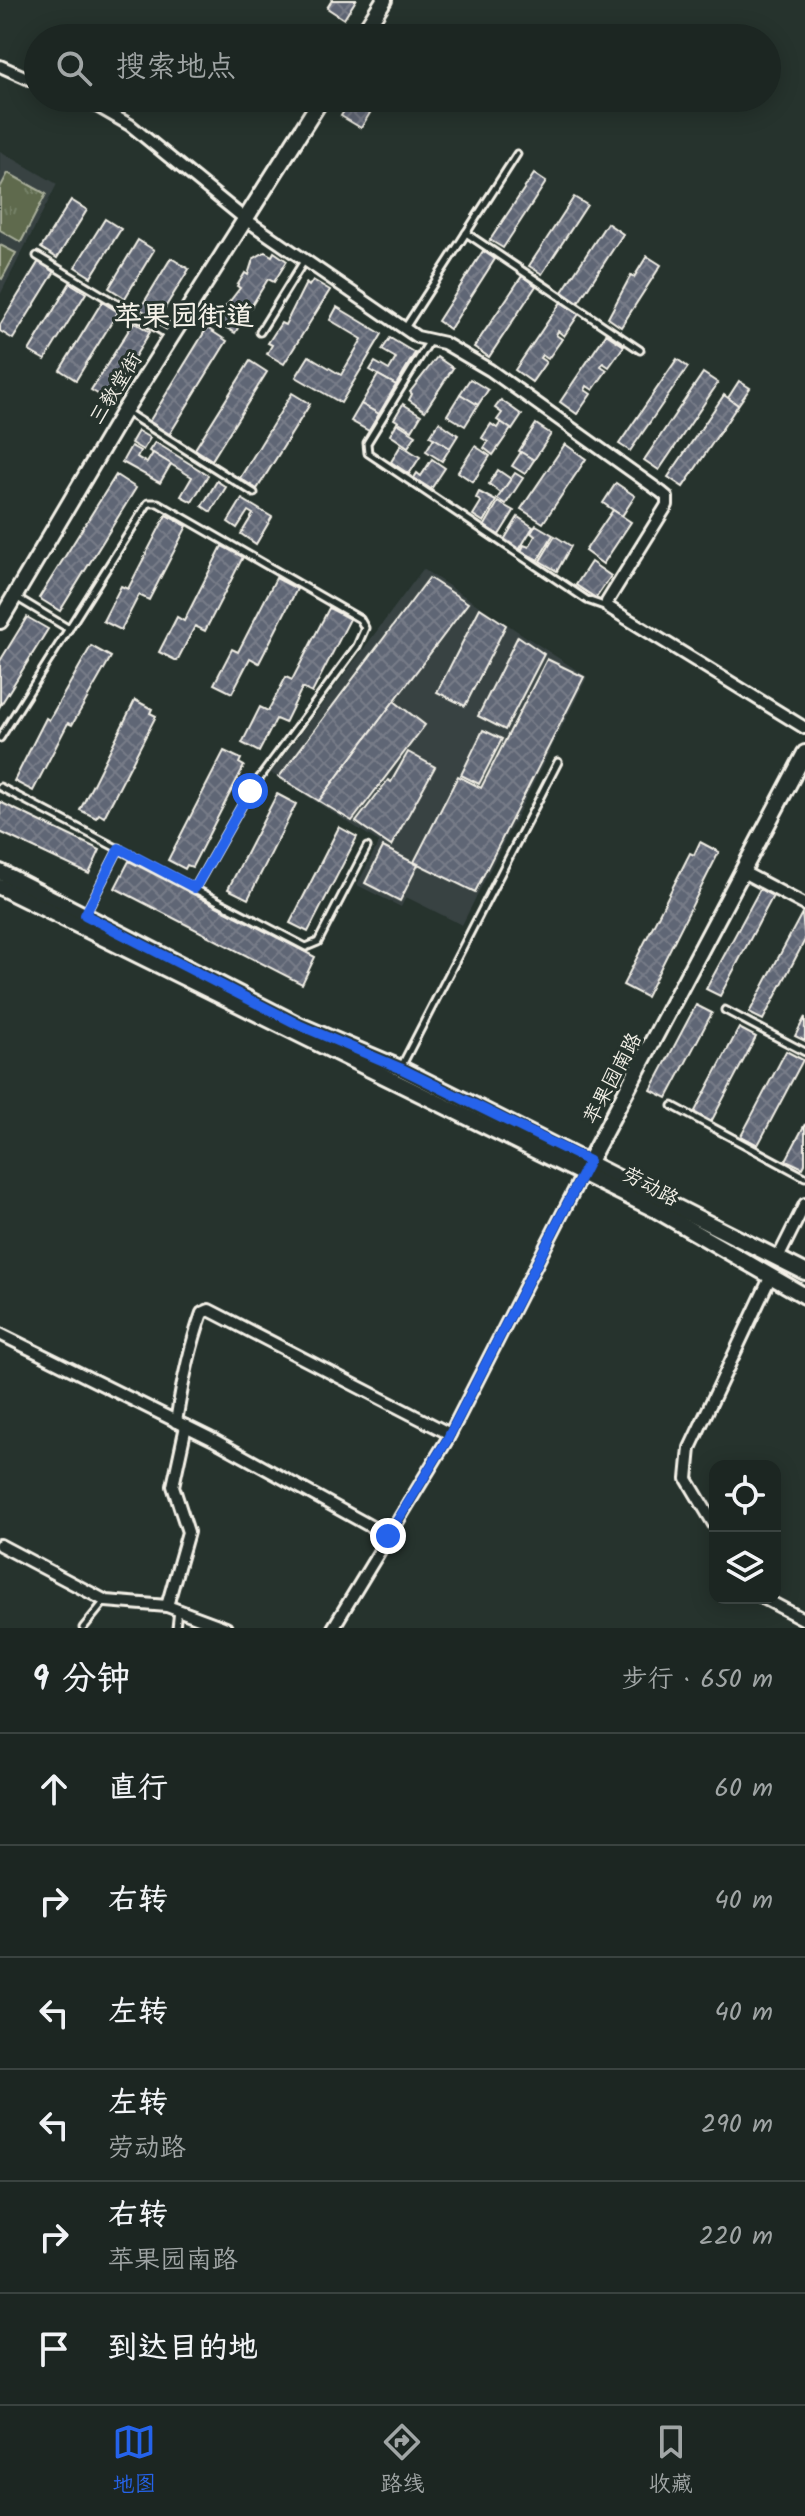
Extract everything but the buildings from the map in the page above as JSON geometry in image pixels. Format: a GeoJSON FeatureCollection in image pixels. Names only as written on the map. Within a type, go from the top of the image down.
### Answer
{"type":"FeatureCollection","features":[{"type":"Feature","properties":{"kind":"street"},"geometry":{"type":"LineString","coordinates":[[369,24],[384,0]]}},
{"type":"Feature","properties":{"kind":"street"},"geometry":{"type":"LineString","coordinates":[[0,66],[24,77]]}},
{"type":"Feature","properties":{"kind":"street"},"geometry":{"type":"LineString","coordinates":[[107,112],[130,125],[245,219],[405,328],[429,342],[444,343],[490,370],[667,497],[667,505],[607,602],[608,607],[805,728]]}},
{"type":"Feature","properties":{"kind":"street","name":"三教堂街"},"geometry":{"type":"LineString","coordinates":[[0,621],[124,411],[313,112]]}},
{"type":"Feature","properties":{"kind":"street","name":"苹果园南路"},"geometry":{"type":"LineString","coordinates":[[333,1628],[450,1434],[586,1167],[804,758]]}},
{"type":"Feature","properties":{"kind":"street","name":"劳动路"},"geometry":{"type":"LineString","coordinates":[[0,872],[299,1025],[400,1068],[586,1167],[805,1296]]}},
{"type":"Feature","properties":{"kind":"street"},"geometry":{"type":"LineString","coordinates":[[743,872],[805,905]]}},
{"type":"Feature","properties":{"kind":"street","name":"劳动路"},"geometry":{"type":"LineString","coordinates":[[0,887],[293,1035],[586,1167],[805,1272]]}},
{"type":"Feature","properties":{"kind":"street"},"geometry":{"type":"LineString","coordinates":[[778,1258],[805,1204]]}},
{"type":"Feature","properties":{"kind":"street"},"geometry":{"type":"LineString","coordinates":[[709,1516],[687,1479],[690,1448],[770,1278]]}},
{"type":"Feature","properties":{"kind":"street"},"geometry":{"type":"LineString","coordinates":[[173,1607],[188,1532],[173,1486],[183,1377],[202,1313],[209,1310],[450,1434]]}},
{"type":"Feature","properties":{"kind":"street"},"geometry":{"type":"LineString","coordinates":[[0,1334],[181,1424],[388,1536]]}},
{"type":"Feature","properties":{"kind":"street"},"geometry":{"type":"LineString","coordinates":[[0,1545],[106,1601],[173,1607],[226,1628]]}},
{"type":"Feature","properties":{"kind":"street"},"geometry":{"type":"LineString","coordinates":[[774,1604],[805,1620]]}},
{"type":"Feature","properties":{"kind":"lane"},"geometry":{"type":"LineString","coordinates":[[405,328],[517,154]]}},
{"type":"Feature","properties":{"kind":"lane"},"geometry":{"type":"LineString","coordinates":[[466,233],[640,350]]}},
{"type":"Feature","properties":{"kind":"lane"},"geometry":{"type":"LineString","coordinates":[[37,256],[171,337]]}},
{"type":"Feature","properties":{"kind":"lane"},"geometry":{"type":"LineString","coordinates":[[260,332],[305,260]]}},
{"type":"Feature","properties":{"kind":"lane"},"geometry":{"type":"LineString","coordinates":[[429,342],[367,443],[368,453],[587,600],[608,607]]}},
{"type":"Feature","properties":{"kind":"lane"},"geometry":{"type":"LineString","coordinates":[[124,411],[254,493]]}},
{"type":"Feature","properties":{"kind":"lane"},"geometry":{"type":"LineString","coordinates":[[0,738],[148,503],[158,503],[360,619],[365,628],[357,646],[250,791],[195,888]]}},
{"type":"Feature","properties":{"kind":"lane"},"geometry":{"type":"LineString","coordinates":[[16,597],[69,629]]}},
{"type":"Feature","properties":{"kind":"lane"},"geometry":{"type":"LineString","coordinates":[[400,1068],[558,762]]}},
{"type":"Feature","properties":{"kind":"lane"},"geometry":{"type":"LineString","coordinates":[[0,787],[311,947],[318,942],[367,847]]}},
{"type":"Feature","properties":{"kind":"lane"},"geometry":{"type":"LineString","coordinates":[[85,915],[119,848]]}},
{"type":"Feature","properties":{"kind":"lane"},"geometry":{"type":"LineString","coordinates":[[725,1010],[805,1052]]}},
{"type":"Feature","properties":{"kind":"lane"},"geometry":{"type":"LineString","coordinates":[[673,1106],[805,1177]]}},
{"type":"Feature","properties":{"kind":"lane"},"geometry":{"type":"LineString","coordinates":[[83,1628],[106,1601]]}},
{"type":"Feature","properties":{"kind":"lane"},"geometry":{"type":"LineString","coordinates":[[173,1607],[176,1628]]}},
{"type":"Feature","properties":{"kind":"shaded area"},"geometry":{"type":"Polygon","coordinates":[[[0,151],[57,184],[0,295],[0,151]]]}},
{"type":"Feature","properties":{"kind":"shaded area"},"geometry":{"type":"Polygon","coordinates":[[[423,569],[587,677],[462,925],[406,897],[401,907],[357,885],[379,842],[271,773],[423,569]]]}},
{"type":"Feature","properties":{"kind":"green space"},"geometry":{"type":"Polygon","coordinates":[[[8,173],[46,194],[21,242],[0,230],[0,188],[8,173]]]}},
{"type":"Feature","properties":{"kind":"green space"},"geometry":{"type":"Polygon","coordinates":[[[0,245],[16,253],[2,279],[0,278],[0,245]]]}},
{"type":"Feature","properties":{"kind":"district","name":"苹果园街道"},"geometry":{"type":"Point","coordinates":[184,315]}},
{"type":"Feature","properties":{"kind":"route"},"geometry":{"type":"LineString","coordinates":[[250,791],[195,888],[119,848],[85,915],[299,1025],[400,1068],[589,1161],[447,1440],[388,1536]]}}]}
